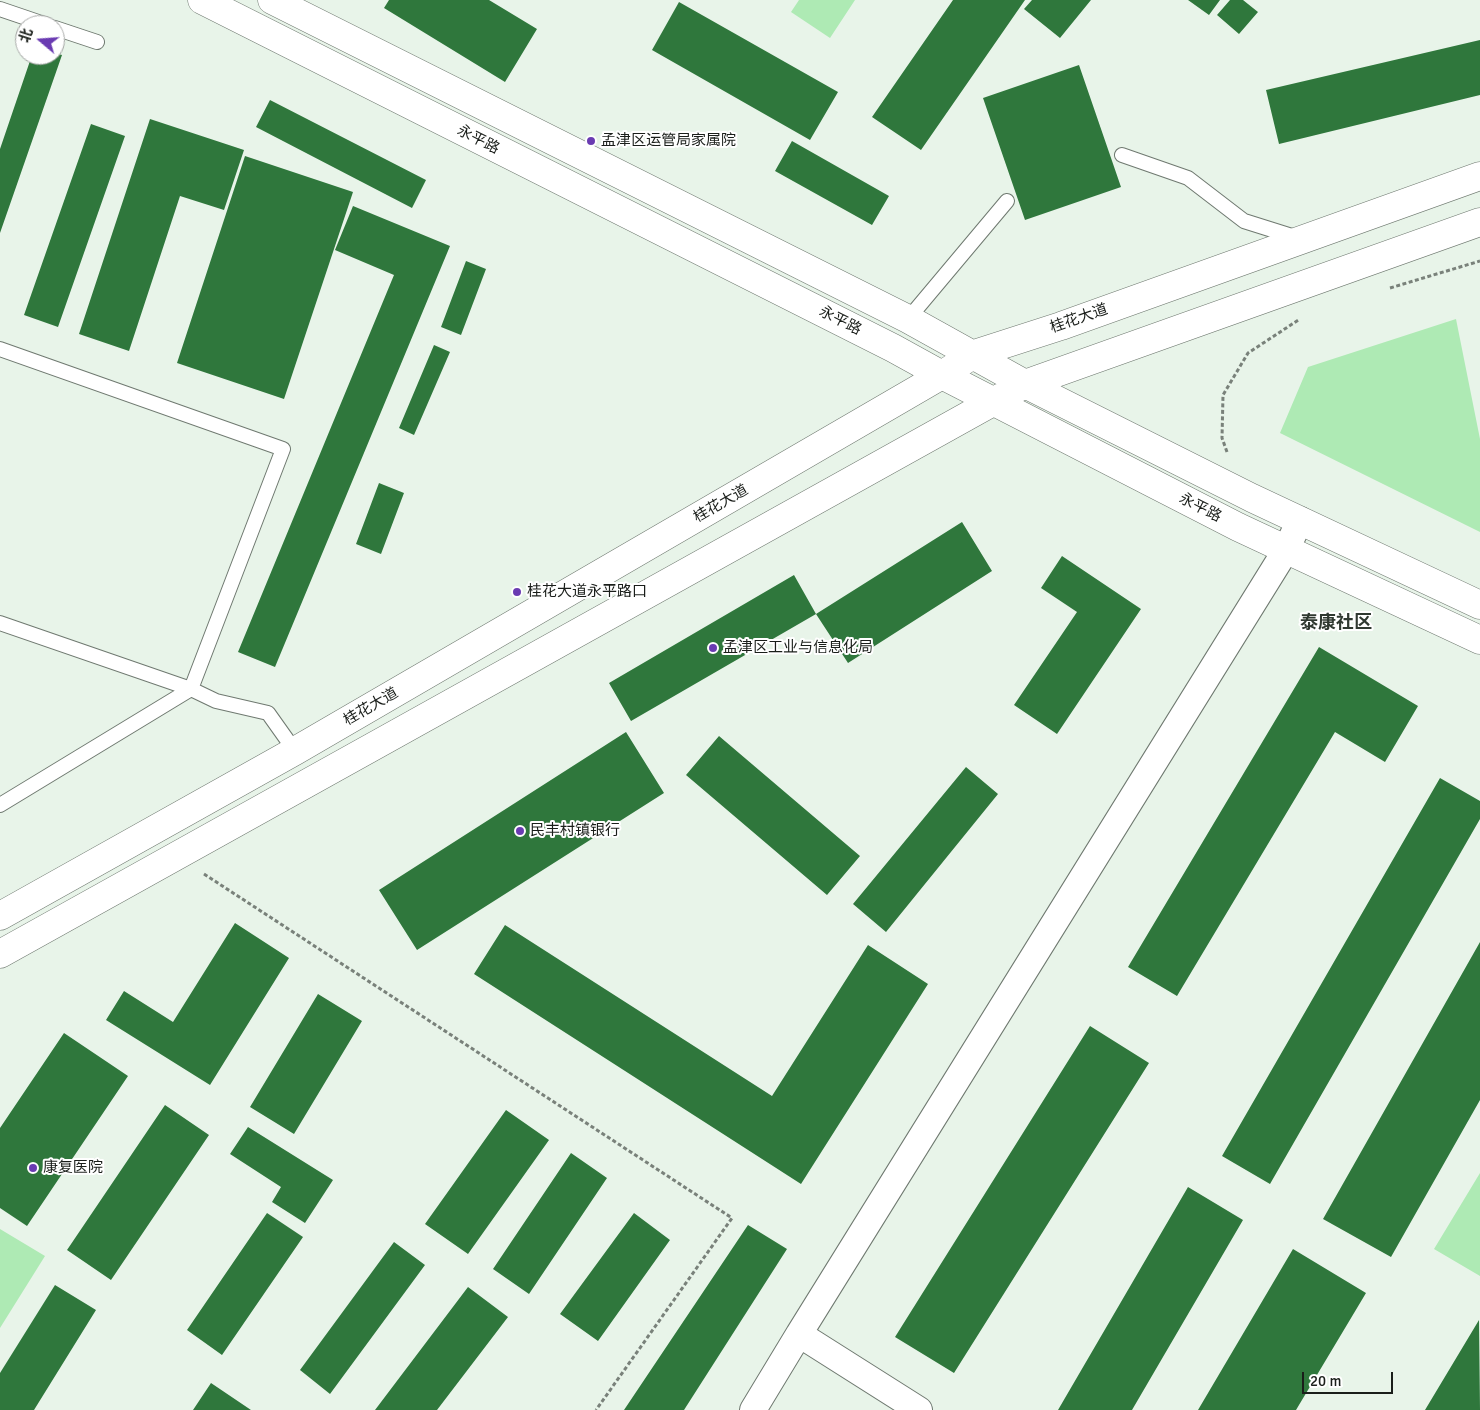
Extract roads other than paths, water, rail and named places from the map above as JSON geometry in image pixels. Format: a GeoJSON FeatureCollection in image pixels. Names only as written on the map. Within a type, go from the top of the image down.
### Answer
{"type":"FeatureCollection","features":[{"type":"Feature","properties":{"kind":"main road","name":"永平路"},"geometry":{"type":"LineString","coordinates":[[202,0],[893,348],[1238,527],[1480,640]]}},
{"type":"Feature","properties":{"kind":"main road"},"geometry":{"type":"LineString","coordinates":[[272,0],[908,319],[1025,384],[1300,520],[1480,605]]}},
{"type":"Feature","properties":{"kind":"main road","name":"桂花大道"},"geometry":{"type":"LineString","coordinates":[[0,916],[295,751],[942,375],[974,354],[1061,326],[1480,176]]}},
{"type":"Feature","properties":{"kind":"main road"},"geometry":{"type":"LineString","coordinates":[[0,954],[1025,384],[1480,222]]}},
{"type":"Feature","properties":{"kind":"street"},"geometry":{"type":"LineString","coordinates":[[753,1410],[1286,550],[1300,520]]}},
{"type":"Feature","properties":{"kind":"street"},"geometry":{"type":"LineString","coordinates":[[799,1334],[919,1410]]}},
{"type":"Feature","properties":{"kind":"lane"},"geometry":{"type":"LineString","coordinates":[[0,9],[18,15]]}},
{"type":"Feature","properties":{"kind":"lane"},"geometry":{"type":"LineString","coordinates":[[65,31],[97,42]]}},
{"type":"Feature","properties":{"kind":"lane"},"geometry":{"type":"LineString","coordinates":[[1122,155],[1188,178],[1244,221],[1301,239]]}},
{"type":"Feature","properties":{"kind":"lane"},"geometry":{"type":"LineString","coordinates":[[908,319],[1007,201]]}},
{"type":"Feature","properties":{"kind":"lane"},"geometry":{"type":"LineString","coordinates":[[0,349],[283,449],[191,689],[0,806]]}},
{"type":"Feature","properties":{"kind":"lane"},"geometry":{"type":"LineString","coordinates":[[0,623],[191,689],[216,701],[268,714],[295,751]]}},
{"type":"Feature","properties":{"kind":"place","name":"孟津区运管局家属院"},"geometry":{"type":"Point","coordinates":[591,141]}},
{"type":"Feature","properties":{"kind":"place","name":"桂花大道永平路口"},"geometry":{"type":"Point","coordinates":[517,592]}},
{"type":"Feature","properties":{"kind":"place","name":"孟津区工业与信息化局"},"geometry":{"type":"Point","coordinates":[713,648]}},
{"type":"Feature","properties":{"kind":"place","name":"民丰村镇银行"},"geometry":{"type":"Point","coordinates":[520,831]}},
{"type":"Feature","properties":{"kind":"place","name":"康复医院"},"geometry":{"type":"Point","coordinates":[33,1168]}},
{"type":"Feature","properties":{"kind":"district","name":"泰康社区"},"geometry":{"type":"Point","coordinates":[1336,623]}}]}
